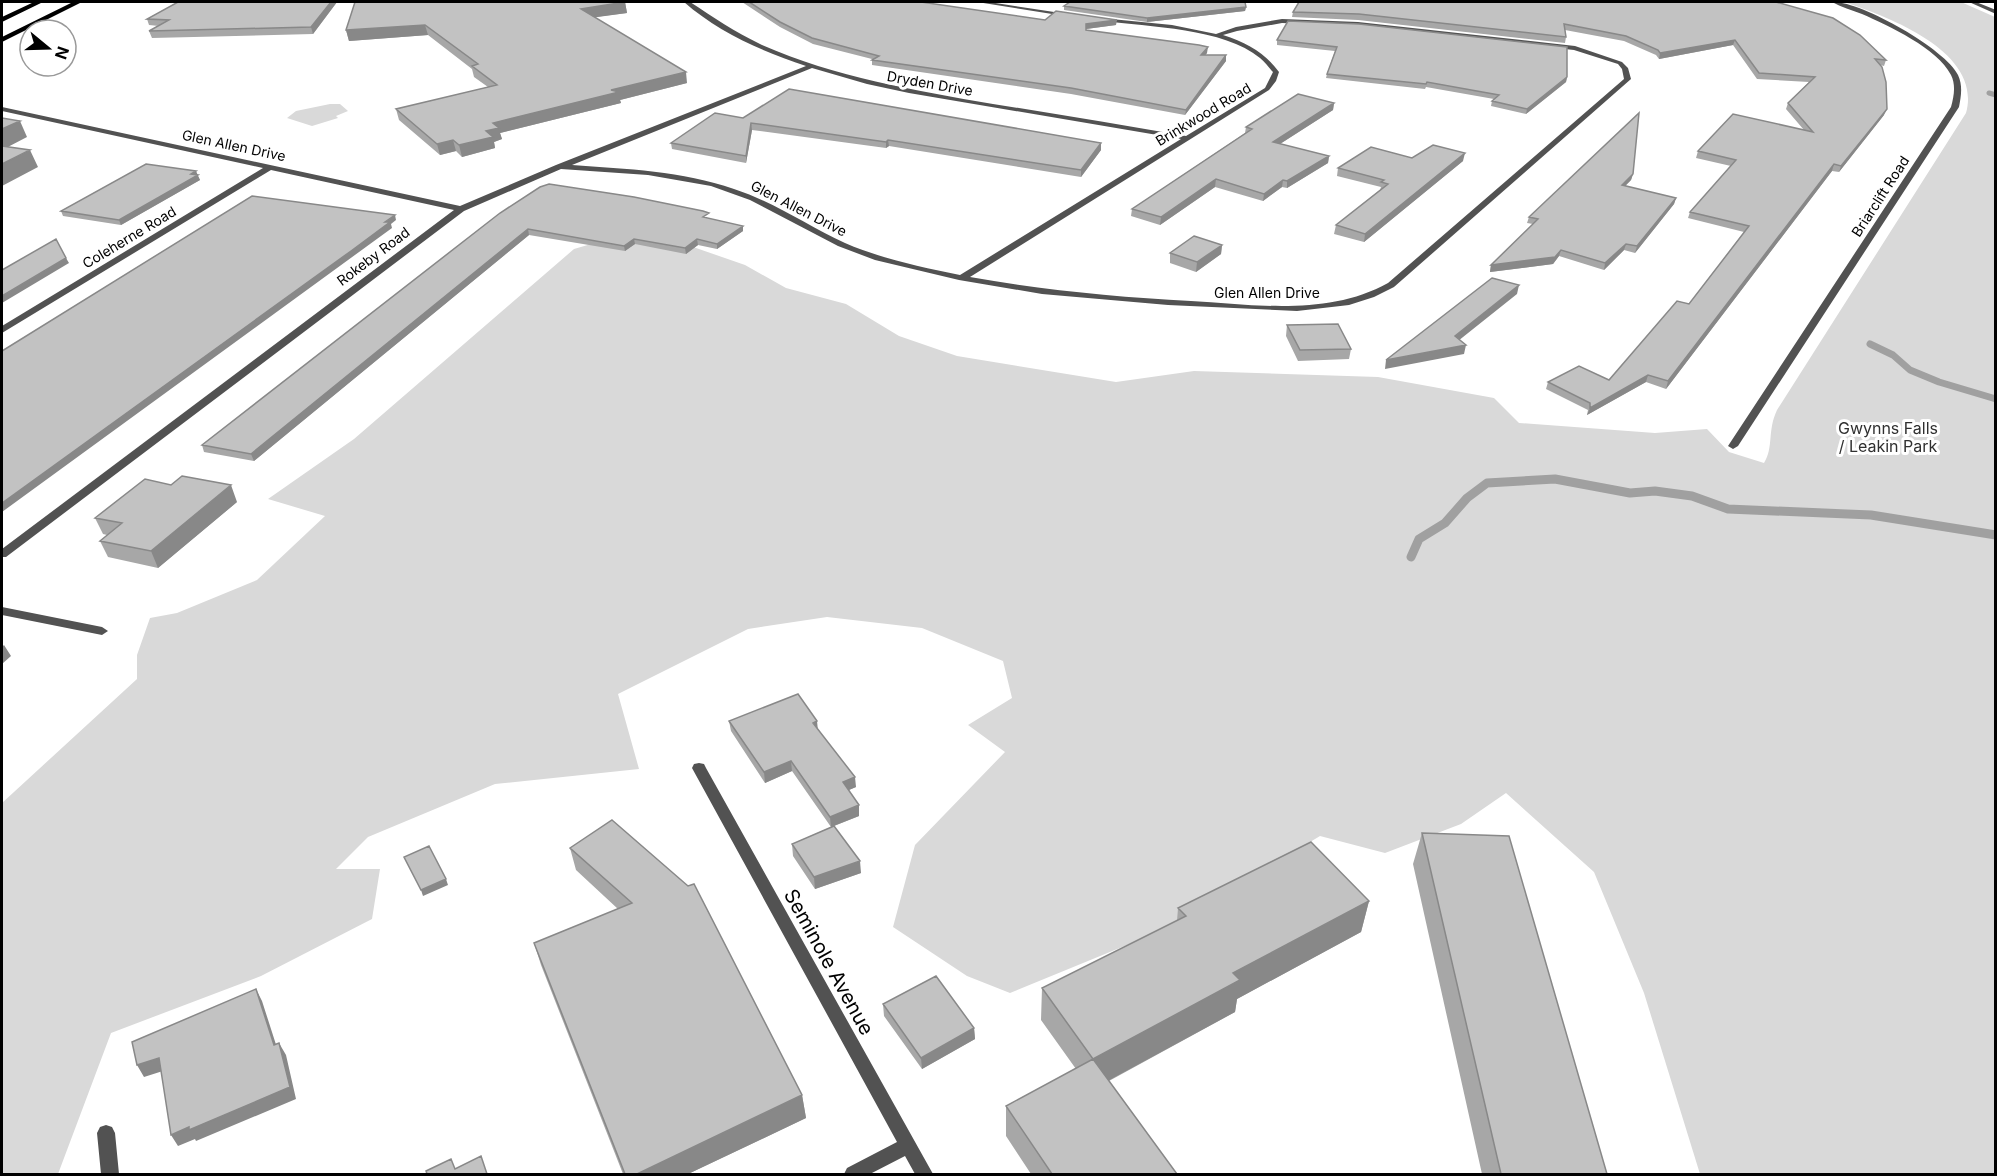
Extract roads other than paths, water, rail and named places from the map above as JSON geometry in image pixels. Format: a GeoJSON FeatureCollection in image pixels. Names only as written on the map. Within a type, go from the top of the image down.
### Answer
{"type":"FeatureCollection","features":[{"type":"Feature","properties":{"kind":"main road"},"geometry":{"type":"LineString","coordinates":[[2,20],[39,2]]}},
{"type":"Feature","properties":{"kind":"main road"},"geometry":{"type":"LineString","coordinates":[[2,40],[78,2]]}},
{"type":"Feature","properties":{"kind":"street","name":"Dryden Drive"},"geometry":{"type":"LineString","coordinates":[[687,2],[745,38],[810,67],[896,89],[1186,138]]}},
{"type":"Feature","properties":{"kind":"street"},"geometry":{"type":"LineString","coordinates":[[980,2],[1079,16]]}},
{"type":"Feature","properties":{"kind":"street","name":"Briarclift Road"},"geometry":{"type":"LineString","coordinates":[[1733,446],[1954,107],[1959,88],[1952,72],[1936,54],[1895,27],[1835,2]]}},
{"type":"Feature","properties":{"kind":"street"},"geometry":{"type":"LineString","coordinates":[[1972,2],[1995,12]]}},
{"type":"Feature","properties":{"kind":"street","name":"Brinkwood Road"},"geometry":{"type":"LineString","coordinates":[[963,277],[1267,89],[1274,81],[1276,72],[1263,55],[1215,36],[1090,18]]}},
{"type":"Feature","properties":{"kind":"street","name":"Glen Allen Drive"},"geometry":{"type":"LineString","coordinates":[[560,167],[700,181],[759,201],[851,249],[879,258],[963,277],[1113,298],[1245,306],[1322,306],[1370,296],[1390,285],[1628,79],[1625,68],[1620,63],[1575,48],[1358,24],[1282,21],[1236,29],[1215,36]]}},
{"type":"Feature","properties":{"kind":"street","name":"Rokeby Road"},"geometry":{"type":"LineString","coordinates":[[2,554],[461,209],[810,67]]}},
{"type":"Feature","properties":{"kind":"street","name":"Glen Allen Drive"},"geometry":{"type":"LineString","coordinates":[[2,109],[461,209]]}},
{"type":"Feature","properties":{"kind":"street","name":"Coleherne Road"},"geometry":{"type":"LineString","coordinates":[[2,330],[271,167]]}},
{"type":"Feature","properties":{"kind":"street"},"geometry":{"type":"LineString","coordinates":[[2,610],[102,631]]}},
{"type":"Feature","properties":{"kind":"street","name":"Seminole Avenue"},"geometry":{"type":"LineString","coordinates":[[699,768],[924,1174]]}},
{"type":"Feature","properties":{"kind":"street"},"geometry":{"type":"LineString","coordinates":[[106,1133],[110,1174]]}},
{"type":"Feature","properties":{"kind":"street"},"geometry":{"type":"LineString","coordinates":[[853,1174],[907,1146]]}},
{"type":"Feature","properties":{"kind":"waterway"},"geometry":{"type":"LineString","coordinates":[[1989,93],[1996,95]]}},
{"type":"Feature","properties":{"kind":"waterway"},"geometry":{"type":"LineString","coordinates":[[1870,344],[1893,355],[1910,370],[1939,382],[1996,399]]}},
{"type":"Feature","properties":{"kind":"waterway"},"geometry":{"type":"LineString","coordinates":[[1411,557],[1419,539],[1445,523],[1467,498],[1487,483],[1555,479],[1630,493],[1655,491],[1692,496],[1728,509],[1871,515],[1996,535]]}},
{"type":"Feature","properties":{"kind":"park label","name":"Gwynns Falls / Leakin Park"},"geometry":{"type":"Point","coordinates":[1888,437]}}]}
